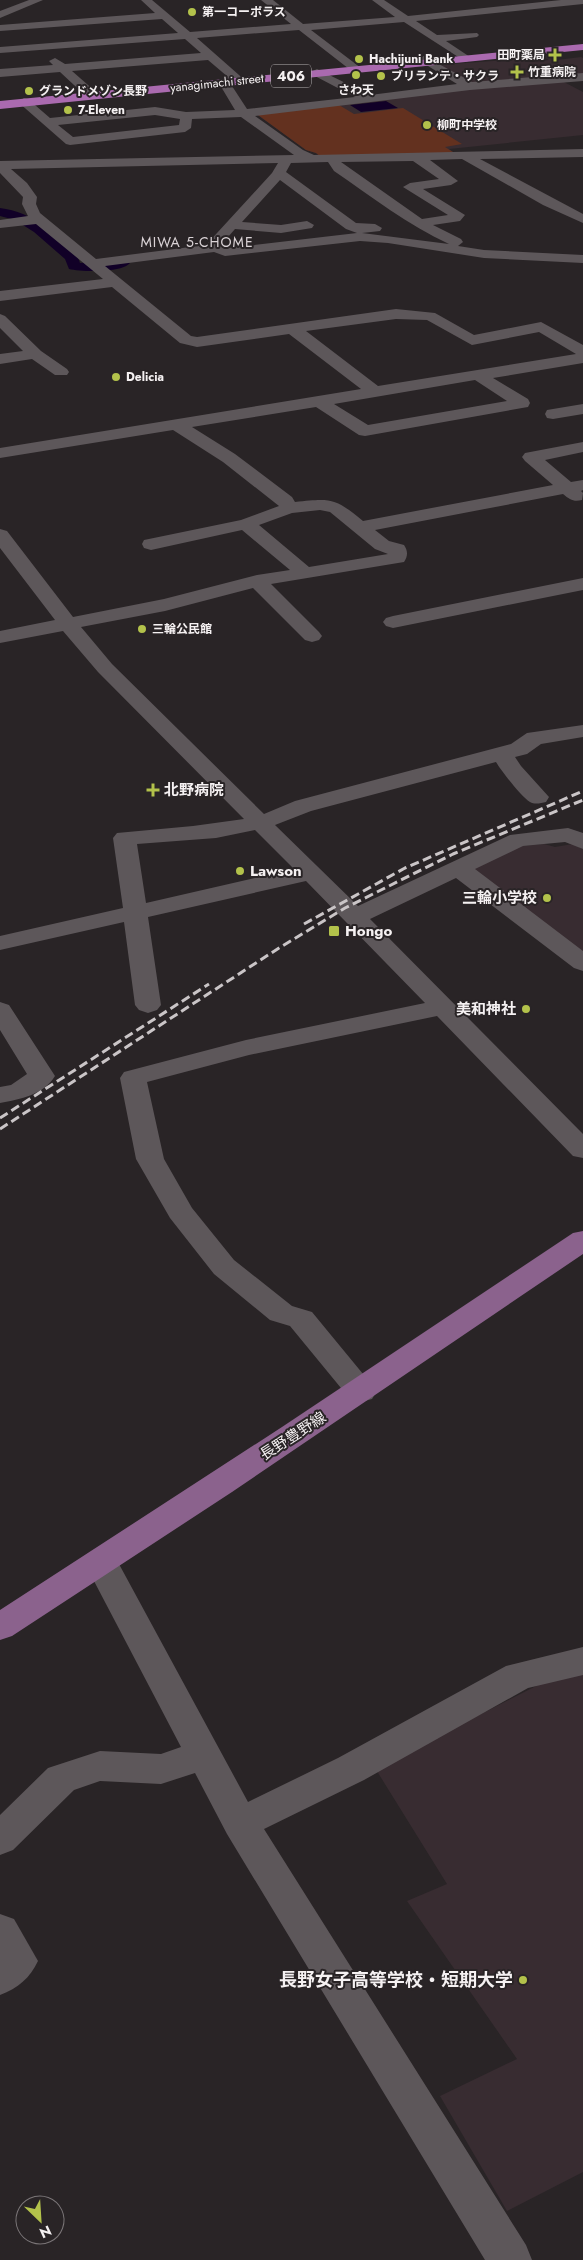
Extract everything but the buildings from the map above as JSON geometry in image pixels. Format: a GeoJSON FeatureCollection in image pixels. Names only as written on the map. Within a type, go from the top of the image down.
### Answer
{"type":"FeatureCollection","features":[{"type":"Feature","properties":{"kind":"highway","name":"yanagimachi street"},"geometry":{"type":"LineString","coordinates":[[0,105],[583,43]]}},
{"type":"Feature","properties":{"kind":"highway","name":"yanagimachi street"},"geometry":{"type":"LineString","coordinates":[[463,57],[583,47]]}},
{"type":"Feature","properties":{"kind":"highway","name":"yanagimachi street"},"geometry":{"type":"LineString","coordinates":[[232,79],[317,74],[354,68]]}},
{"type":"Feature","properties":{"kind":"highway","name":"yanagimachi street"},"geometry":{"type":"LineString","coordinates":[[0,101],[90,94]]}},
{"type":"Feature","properties":{"kind":"main road","name":"長野豊野線"},"geometry":{"type":"LineString","coordinates":[[0,1627],[361,1391],[583,1240]]}},
{"type":"Feature","properties":{"kind":"street"},"geometry":{"type":"LineString","coordinates":[[0,15],[38,0]]}},
{"type":"Feature","properties":{"kind":"street"},"geometry":{"type":"LineString","coordinates":[[146,0],[162,16],[211,56],[232,79],[226,85],[243,113],[299,153],[308,155],[309,159]]}},
{"type":"Feature","properties":{"kind":"street"},"geometry":{"type":"LineString","coordinates":[[266,0],[354,68]]}},
{"type":"Feature","properties":{"kind":"street"},"geometry":{"type":"LineString","coordinates":[[377,0],[463,57]]}},
{"type":"Feature","properties":{"kind":"street"},"geometry":{"type":"LineString","coordinates":[[498,0],[529,7]]}},
{"type":"Feature","properties":{"kind":"street"},"geometry":{"type":"LineString","coordinates":[[0,50],[406,19],[583,1]]}},
{"type":"Feature","properties":{"kind":"street"},"geometry":{"type":"LineString","coordinates":[[545,5],[568,15]]}},
{"type":"Feature","properties":{"kind":"street"},"geometry":{"type":"LineString","coordinates":[[0,28],[162,16]]}},
{"type":"Feature","properties":{"kind":"street"},"geometry":{"type":"LineString","coordinates":[[24,26],[62,68],[90,94]]}},
{"type":"Feature","properties":{"kind":"street"},"geometry":{"type":"LineString","coordinates":[[434,38],[473,35]]}},
{"type":"Feature","properties":{"kind":"street"},"geometry":{"type":"LineString","coordinates":[[0,73],[211,56]]}},
{"type":"Feature","properties":{"kind":"street"},"geometry":{"type":"LineString","coordinates":[[427,61],[470,86]]}},
{"type":"Feature","properties":{"kind":"street"},"geometry":{"type":"LineString","coordinates":[[317,74],[369,99]]}},
{"type":"Feature","properties":{"kind":"street"},"geometry":{"type":"LineString","coordinates":[[566,81],[583,77]]}},
{"type":"Feature","properties":{"kind":"street"},"geometry":{"type":"LineString","coordinates":[[47,122],[156,111],[186,116],[243,113],[532,79],[583,84]]}},
{"type":"Feature","properties":{"kind":"street"},"geometry":{"type":"LineString","coordinates":[[566,81],[583,89]]}},
{"type":"Feature","properties":{"kind":"street"},"geometry":{"type":"LineString","coordinates":[[24,102],[70,142],[185,128],[186,116]]}},
{"type":"Feature","properties":{"kind":"street"},"geometry":{"type":"LineString","coordinates":[[133,134],[170,162]]}},
{"type":"Feature","properties":{"kind":"street"},"geometry":{"type":"LineString","coordinates":[[537,141],[454,150],[583,219]]}},
{"type":"Feature","properties":{"kind":"street"},"geometry":{"type":"LineString","coordinates":[[280,175],[335,164],[418,158],[583,154]]}},
{"type":"Feature","properties":{"kind":"street"},"geometry":{"type":"LineString","coordinates":[[418,158],[449,180]]}},
{"type":"Feature","properties":{"kind":"street"},"geometry":{"type":"LineString","coordinates":[[0,166],[309,159],[335,164],[419,223],[441,236],[479,251]]}},
{"type":"Feature","properties":{"kind":"street"},"geometry":{"type":"LineString","coordinates":[[215,248],[213,244],[280,175],[286,160]]}},
{"type":"Feature","properties":{"kind":"street"},"geometry":{"type":"LineString","coordinates":[[0,166],[22,186],[30,197],[24,205],[34,215],[30,221]]}},
{"type":"Feature","properties":{"kind":"street"},"geometry":{"type":"LineString","coordinates":[[280,175],[358,229],[455,218],[458,216],[410,187],[496,173]]}},
{"type":"Feature","properties":{"kind":"street"},"geometry":{"type":"LineString","coordinates":[[232,225],[281,229],[343,220]]}},
{"type":"Feature","properties":{"kind":"street"},"geometry":{"type":"LineString","coordinates":[[0,224],[30,221],[97,265],[186,340],[197,342],[396,314],[411,314],[430,316],[472,340],[541,327],[583,352]]}},
{"type":"Feature","properties":{"kind":"street"},"geometry":{"type":"LineString","coordinates":[[97,265],[215,248],[225,252],[360,237],[479,251],[583,259]]}},
{"type":"Feature","properties":{"kind":"street"},"geometry":{"type":"LineString","coordinates":[[533,256],[569,272]]}},
{"type":"Feature","properties":{"kind":"street"},"geometry":{"type":"LineString","coordinates":[[0,296],[117,282]]}},
{"type":"Feature","properties":{"kind":"street"},"geometry":{"type":"LineString","coordinates":[[3,326],[35,354],[61,372]]}},
{"type":"Feature","properties":{"kind":"street"},"geometry":{"type":"LineString","coordinates":[[293,329],[376,393]]}},
{"type":"Feature","properties":{"kind":"street"},"geometry":{"type":"LineString","coordinates":[[0,359],[35,354]]}},
{"type":"Feature","properties":{"kind":"street"},"geometry":{"type":"LineString","coordinates":[[0,453],[583,358]]}},
{"type":"Feature","properties":{"kind":"street"},"geometry":{"type":"LineString","coordinates":[[320,402],[365,431],[522,402],[479,376]]}},
{"type":"Feature","properties":{"kind":"street"},"geometry":{"type":"LineString","coordinates":[[553,414],[583,409]]}},
{"type":"Feature","properties":{"kind":"street"},"geometry":{"type":"LineString","coordinates":[[177,425],[229,458],[286,501],[289,508]]}},
{"type":"Feature","properties":{"kind":"street"},"geometry":{"type":"LineString","coordinates":[[583,447],[531,457],[583,502]]}},
{"type":"Feature","properties":{"kind":"street"},"geometry":{"type":"LineString","coordinates":[[360,527],[583,485]]}},
{"type":"Feature","properties":{"kind":"street"},"geometry":{"type":"LineString","coordinates":[[0,637],[164,605],[257,581],[397,558],[397,550],[382,545],[335,507],[320,505],[289,508],[246,524],[151,544]]}},
{"type":"Feature","properties":{"kind":"street"},"geometry":{"type":"LineString","coordinates":[[246,524],[304,572]]}},
{"type":"Feature","properties":{"kind":"street"},"geometry":{"type":"LineString","coordinates":[[0,535],[68,624],[105,668],[260,821],[583,1150]]}},
{"type":"Feature","properties":{"kind":"street"},"geometry":{"type":"LineString","coordinates":[[257,581],[312,636]]}},
{"type":"Feature","properties":{"kind":"street"},"geometry":{"type":"LineString","coordinates":[[393,622],[583,584]]}},
{"type":"Feature","properties":{"kind":"street"},"geometry":{"type":"LineString","coordinates":[[148,1005],[137,913],[125,838],[189,834],[260,821],[292,812],[303,806],[518,749],[535,738],[583,730]]}},
{"type":"Feature","properties":{"kind":"street"},"geometry":{"type":"LineString","coordinates":[[502,753],[512,770],[538,797]]}},
{"type":"Feature","properties":{"kind":"street"},"geometry":{"type":"LineString","coordinates":[[354,917],[518,840],[568,835],[583,842]]}},
{"type":"Feature","properties":{"kind":"street"},"geometry":{"type":"LineString","coordinates":[[458,868],[583,963]]}},
{"type":"Feature","properties":{"kind":"street"},"geometry":{"type":"LineString","coordinates":[[0,943],[310,873]]}},
{"type":"Feature","properties":{"kind":"street"},"geometry":{"type":"LineString","coordinates":[[361,1391],[301,1319],[281,1313],[224,1267],[180,1212],[150,1159],[133,1078],[246,1048],[442,1007]]}},
{"type":"Feature","properties":{"kind":"street"},"geometry":{"type":"LineString","coordinates":[[0,1010],[42,1076],[20,1091],[0,1095]]}},
{"type":"Feature","properties":{"kind":"street"},"geometry":{"type":"LineString","coordinates":[[101,1562],[240,1822],[510,2260]]}},
{"type":"Feature","properties":{"kind":"street"},"geometry":{"type":"LineString","coordinates":[[240,1822],[351,1768],[519,1676],[583,1660]]}},
{"type":"Feature","properties":{"kind":"street"},"geometry":{"type":"LineString","coordinates":[[0,1839],[61,1778],[100,1766],[161,1769],[204,1756]]}},
{"type":"Feature","properties":{"kind":"street"},"geometry":{"type":"LineString","coordinates":[[0,1931],[18,1961],[0,1976]]}},
{"type":"Feature","properties":{"kind":"shaded area","name":"竹重病院"},"geometry":{"type":"Polygon","coordinates":[[[540,55],[547,55],[557,60],[581,57],[583,58],[583,76],[472,84],[438,65],[522,59],[530,62],[549,60],[540,55]]]}},
{"type":"Feature","properties":{"kind":"shaded area","name":"柳町中学校"},"geometry":{"type":"Polygon","coordinates":[[[562,81],[583,92],[583,135],[449,149],[456,154],[321,157],[316,153],[306,150],[255,113],[387,96],[562,81]]]}},
{"type":"Feature","properties":{"kind":"shaded area"},"geometry":{"type":"Polygon","coordinates":[[[386,101],[398,108],[361,112],[350,105],[386,101]]]}},
{"type":"Feature","properties":{"kind":"shaded area"},"geometry":{"type":"Polygon","coordinates":[[[339,105],[354,114],[403,108],[462,144],[445,147],[456,154],[321,157],[316,153],[306,150],[258,115],[339,105]]]}},
{"type":"Feature","properties":{"kind":"shaded area","name":"三輪小学校"},"geometry":{"type":"Polygon","coordinates":[[[544,844],[555,847],[573,844],[583,849],[583,954],[470,867],[522,846],[544,844]]]}},
{"type":"Feature","properties":{"kind":"shaded area","name":"長野女子高等学校・短期大学"},"geometry":{"type":"Polygon","coordinates":[[[583,1672],[583,2172],[507,2211],[440,2096],[517,2059],[407,1901],[447,1884],[375,1768],[548,1680],[583,1672]]]}},
{"type":"Feature","properties":{"kind":"waterway"},"geometry":{"type":"LineString","coordinates":[[0,212],[20,217],[30,222],[72,257],[74,266],[86,268],[123,263]]}},
{"type":"Feature","properties":{"kind":"railway"},"geometry":{"type":"LineString","coordinates":[[304,924],[405,868],[583,791]]}},
{"type":"Feature","properties":{"kind":"railway"},"geometry":{"type":"LineString","coordinates":[[0,1129],[279,948],[345,908],[453,854],[583,800]]}},
{"type":"Feature","properties":{"kind":"railway"},"geometry":{"type":"LineString","coordinates":[[0,1118],[209,984]]}},
{"type":"Feature","properties":{"kind":"place","name":"第一コーポラス"},"geometry":{"type":"Point","coordinates":[192,12]}},
{"type":"Feature","properties":{"kind":"place","name":"田町薬局"},"geometry":{"type":"Point","coordinates":[555,55]}},
{"type":"Feature","properties":{"kind":"place","name":"Hachijuni Bank"},"geometry":{"type":"Point","coordinates":[359,59]}},
{"type":"Feature","properties":{"kind":"place","name":"竹重病院"},"geometry":{"type":"Point","coordinates":[517,72]}},
{"type":"Feature","properties":{"kind":"place","name":"さわ天"},"geometry":{"type":"Point","coordinates":[356,75]}},
{"type":"Feature","properties":{"kind":"place","name":"ブリランテ・サクラ"},"geometry":{"type":"Point","coordinates":[381,76]}},
{"type":"Feature","properties":{"kind":"place","name":"グランドメゾン長野"},"geometry":{"type":"Point","coordinates":[29,91]}},
{"type":"Feature","properties":{"kind":"place","name":"7-Eleven"},"geometry":{"type":"Point","coordinates":[68,110]}},
{"type":"Feature","properties":{"kind":"place","name":"柳町中学校"},"geometry":{"type":"Point","coordinates":[427,125]}},
{"type":"Feature","properties":{"kind":"place","name":"Delicia"},"geometry":{"type":"Point","coordinates":[116,377]}},
{"type":"Feature","properties":{"kind":"place","name":"三輪公民館"},"geometry":{"type":"Point","coordinates":[142,629]}},
{"type":"Feature","properties":{"kind":"place","name":"北野病院"},"geometry":{"type":"Point","coordinates":[153,790]}},
{"type":"Feature","properties":{"kind":"place","name":"Lawson"},"geometry":{"type":"Point","coordinates":[240,871]}},
{"type":"Feature","properties":{"kind":"place","name":"三輪小学校"},"geometry":{"type":"Point","coordinates":[547,898]}},
{"type":"Feature","properties":{"kind":"place","name":"Hongo"},"geometry":{"type":"Point","coordinates":[334,931]}},
{"type":"Feature","properties":{"kind":"place","name":"美和神社"},"geometry":{"type":"Point","coordinates":[526,1009]}},
{"type":"Feature","properties":{"kind":"place","name":"長野女子高等学校・短期大学"},"geometry":{"type":"Point","coordinates":[523,1980]}},
{"type":"Feature","properties":{"kind":"district","name":"MIWA 5-CHOME"},"geometry":{"type":"Point","coordinates":[197,242]}}]}
